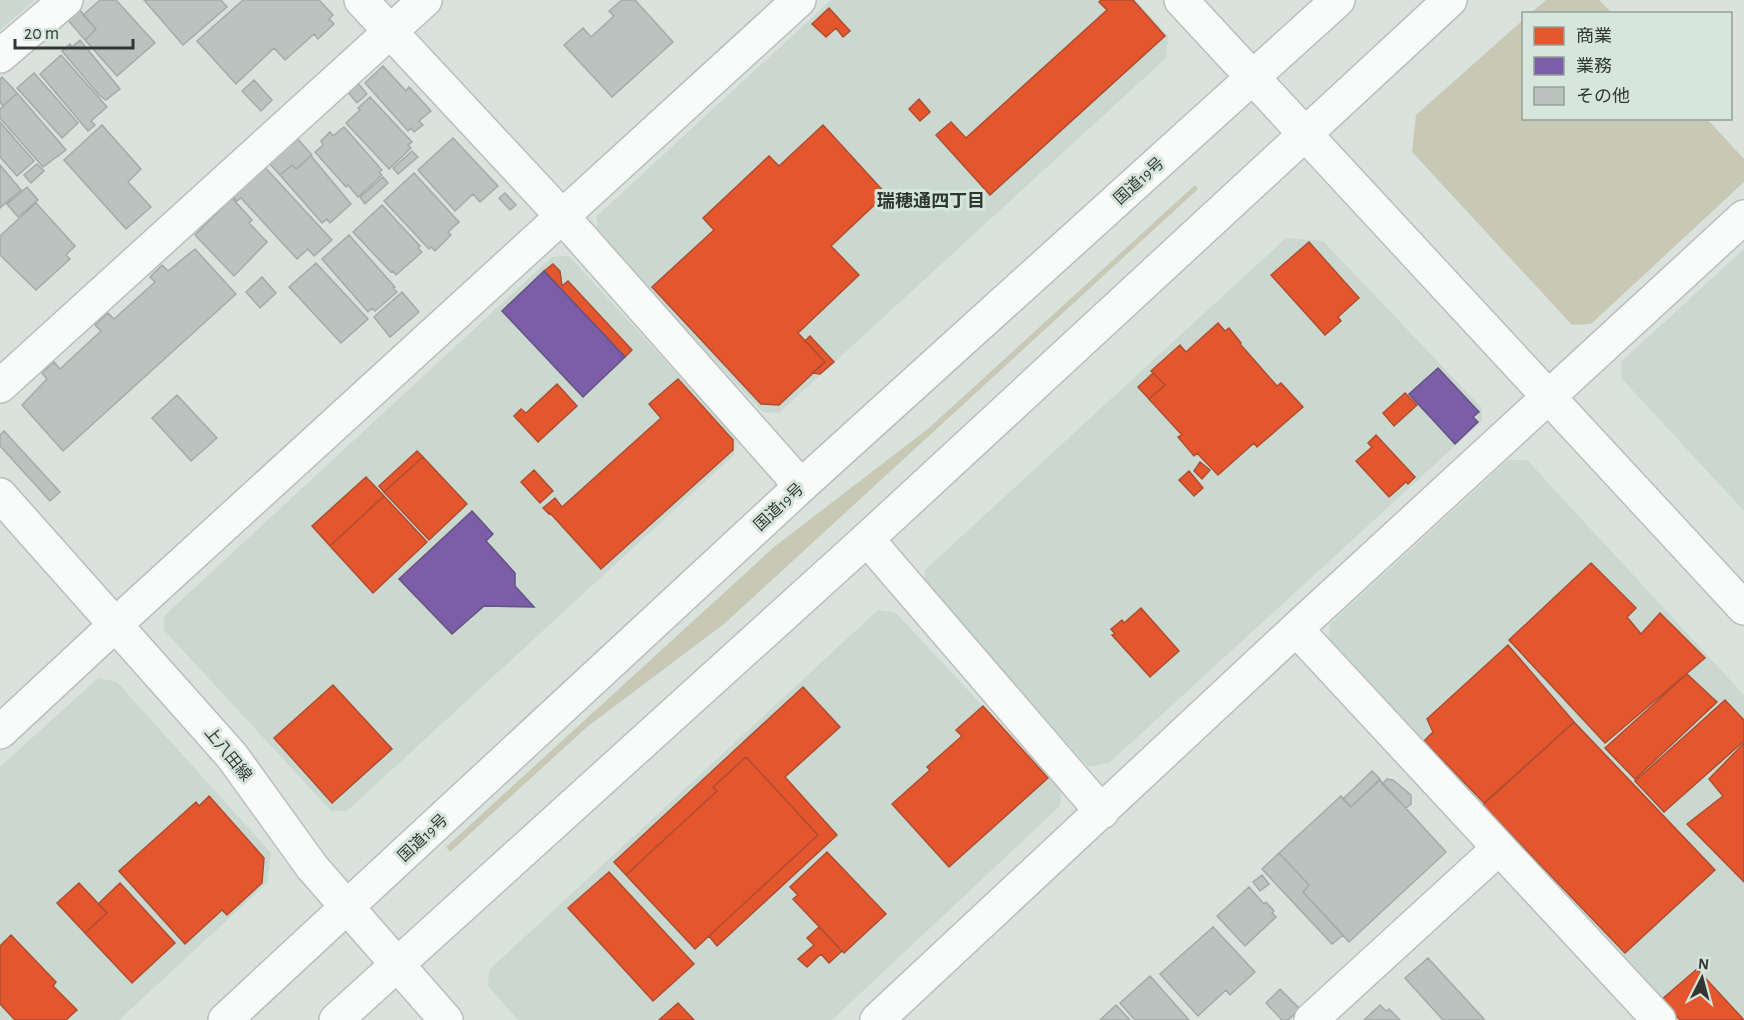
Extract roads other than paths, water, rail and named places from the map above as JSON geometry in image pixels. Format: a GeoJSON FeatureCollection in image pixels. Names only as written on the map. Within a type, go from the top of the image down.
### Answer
{"type":"FeatureCollection","features":[{"type":"Feature","properties":{"kind":"main road"},"geometry":{"type":"LineString","coordinates":[[0,56],[66,0]]}},
{"type":"Feature","properties":{"kind":"main road"},"geometry":{"type":"LineString","coordinates":[[361,0],[562,216],[801,486]]}},
{"type":"Feature","properties":{"kind":"main road"},"geometry":{"type":"LineString","coordinates":[[0,386],[425,0]]}},
{"type":"Feature","properties":{"kind":"main road"},"geometry":{"type":"LineString","coordinates":[[0,732],[799,0]]}},
{"type":"Feature","properties":{"kind":"main road"},"geometry":{"type":"LineString","coordinates":[[1181,0],[1744,608]]}},
{"type":"Feature","properties":{"kind":"main road","name":"国道19号"},"geometry":{"type":"LineString","coordinates":[[225,1020],[801,486],[1338,0]]}},
{"type":"Feature","properties":{"kind":"main road"},"geometry":{"type":"LineString","coordinates":[[336,1020],[867,539],[1450,0]]}},
{"type":"Feature","properties":{"kind":"main road"},"geometry":{"type":"LineString","coordinates":[[878,1020],[1296,629],[1550,398],[1744,217]]}},
{"type":"Feature","properties":{"kind":"main road","name":"上八田線"},"geometry":{"type":"LineString","coordinates":[[0,495],[232,756],[312,867],[446,1020]]}},
{"type":"Feature","properties":{"kind":"main road"},"geometry":{"type":"LineString","coordinates":[[867,539],[1102,812]]}},
{"type":"Feature","properties":{"kind":"main road"},"geometry":{"type":"LineString","coordinates":[[1296,629],[1659,1020]]}},
{"type":"Feature","properties":{"kind":"main road"},"geometry":{"type":"LineString","coordinates":[[1311,1020],[1499,848]]}},
{"type":"Feature","properties":{"kind":"district","name":"瑞穂通四丁目"},"geometry":{"type":"Point","coordinates":[931,202]}}]}
